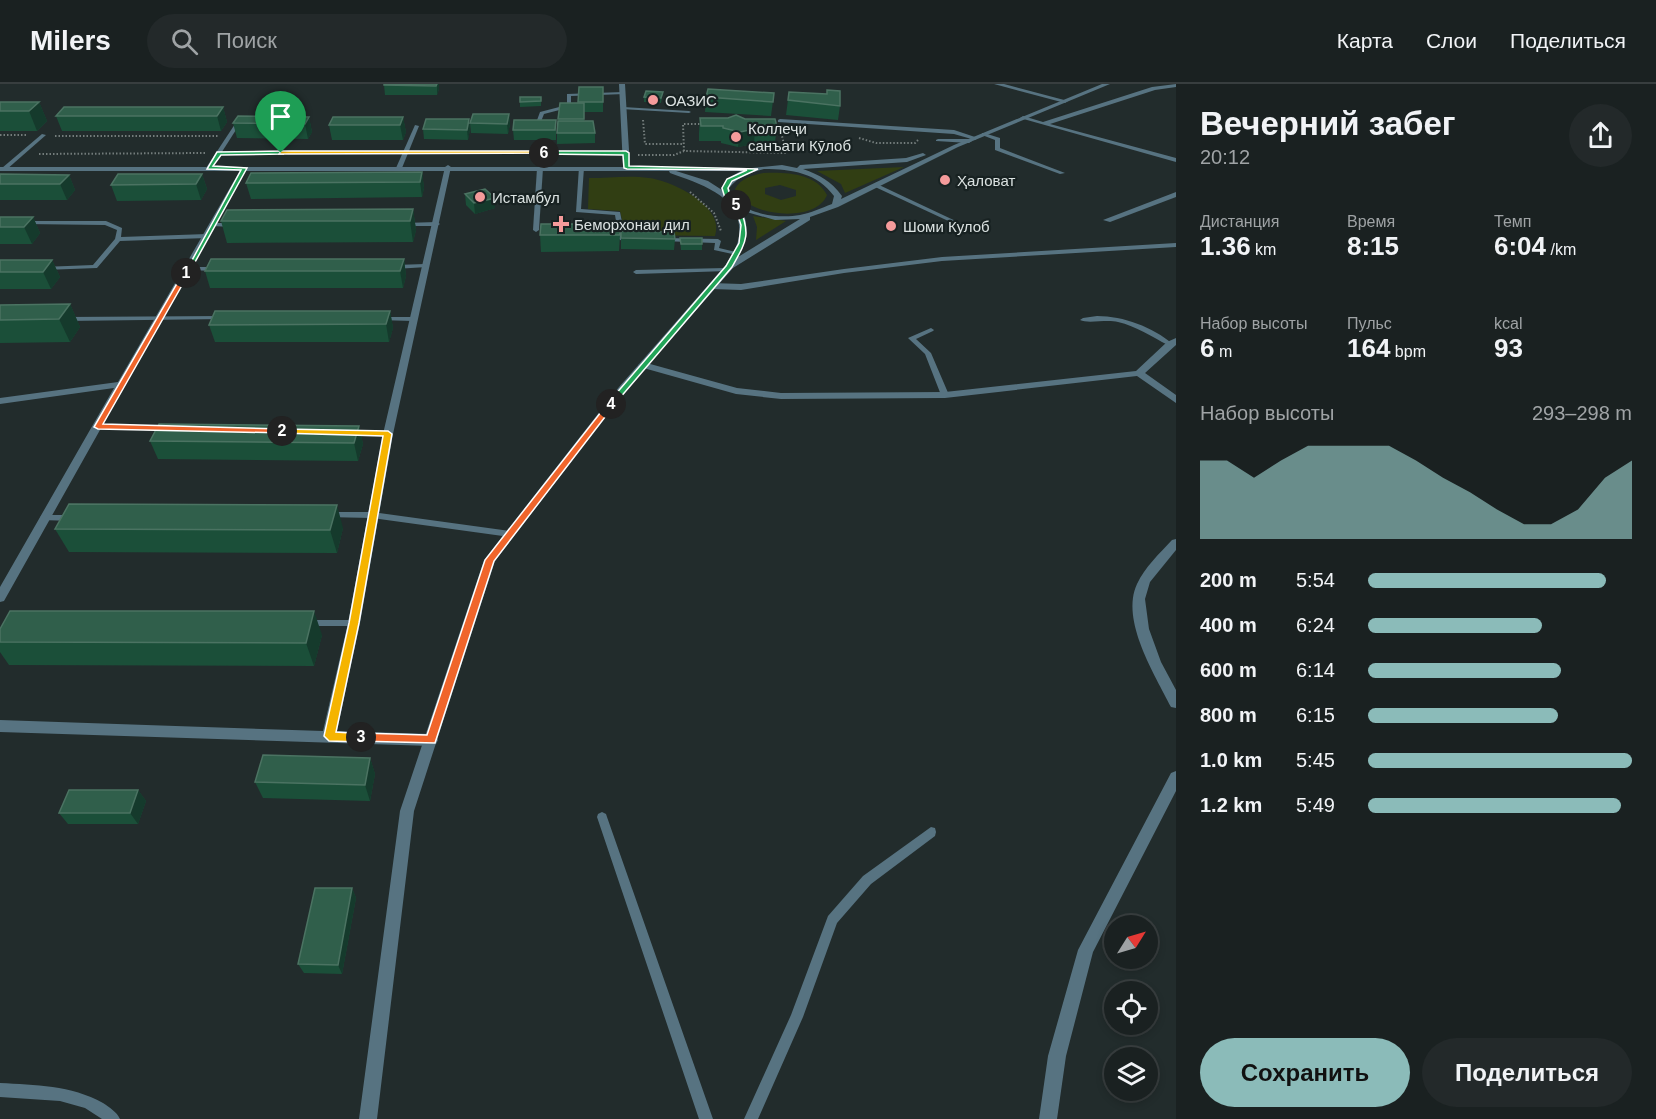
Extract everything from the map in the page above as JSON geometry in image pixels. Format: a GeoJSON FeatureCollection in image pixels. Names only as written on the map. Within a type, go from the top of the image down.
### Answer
{"type":"FeatureCollection","features":[{"type":"Feature","properties":{"kind":"street"},"geometry":{"type":"LineString","coordinates":[[622,84],[627,168]]}},
{"type":"Feature","properties":{"kind":"street"},"geometry":{"type":"LineString","coordinates":[[997,84],[1065,101]]}},
{"type":"Feature","properties":{"kind":"street"},"geometry":{"type":"LineString","coordinates":[[727,269],[810,217],[875,185],[972,139],[1107,84]]}},
{"type":"Feature","properties":{"kind":"street"},"geometry":{"type":"LineString","coordinates":[[1043,124],[1154,88],[1176,85]]}},
{"type":"Feature","properties":{"kind":"street"},"geometry":{"type":"LineString","coordinates":[[1023,118],[1176,159]]}},
{"type":"Feature","properties":{"kind":"street"},"geometry":{"type":"LineString","coordinates":[[780,121],[954,132],[972,139]]}},
{"type":"Feature","properties":{"kind":"street"},"geometry":{"type":"LineString","coordinates":[[2,169],[448,167],[755,169],[907,160],[956,146]]}},
{"type":"Feature","properties":{"kind":"street"},"geometry":{"type":"LineString","coordinates":[[329,736],[354,623],[388,434],[448,167]]}},
{"type":"Feature","properties":{"kind":"street"},"geometry":{"type":"LineString","coordinates":[[0,598],[244,168]]}},
{"type":"Feature","properties":{"kind":"street"},"geometry":{"type":"LineString","coordinates":[[368,1119],[407,811],[490,560],[643,365],[727,269],[742,243],[744,225],[736,206],[728,197],[705,183],[677,172],[650,168]]}},
{"type":"Feature","properties":{"kind":"street"},"geometry":{"type":"LineString","coordinates":[[790,168],[824,179],[834,187],[838,196],[835,205]]}},
{"type":"Feature","properties":{"kind":"street"},"geometry":{"type":"LineString","coordinates":[[728,197],[725,188],[729,180],[755,169]]}},
{"type":"Feature","properties":{"kind":"street"},"geometry":{"type":"LineString","coordinates":[[1107,220],[1176,194]]}},
{"type":"Feature","properties":{"kind":"street"},"geometry":{"type":"LineString","coordinates":[[736,206],[770,217],[810,217]]}},
{"type":"Feature","properties":{"kind":"street"},"geometry":{"type":"LineString","coordinates":[[712,286],[741,287],[942,259],[1176,245]]}},
{"type":"Feature","properties":{"kind":"street"},"geometry":{"type":"LineString","coordinates":[[643,365],[736,390],[781,396],[945,394],[1139,373],[1173,342]]}},
{"type":"Feature","properties":{"kind":"street"},"geometry":{"type":"LineString","coordinates":[[1139,373],[1176,400]]}},
{"type":"Feature","properties":{"kind":"street"},"geometry":{"type":"LineString","coordinates":[[0,401],[122,384]]}},
{"type":"Feature","properties":{"kind":"street"},"geometry":{"type":"LineString","coordinates":[[1176,543],[1156,564],[1141,588],[1138,618],[1176,703]]}},
{"type":"Feature","properties":{"kind":"street"},"geometry":{"type":"LineString","coordinates":[[0,726],[431,740]]}},
{"type":"Feature","properties":{"kind":"street"},"geometry":{"type":"LineString","coordinates":[[1048,1119],[1058,1056],[1086,950],[1176,777]]}},
{"type":"Feature","properties":{"kind":"lane"},"geometry":{"type":"LineString","coordinates":[[538,123],[542,113],[569,106],[569,95],[623,93]]}},
{"type":"Feature","properties":{"kind":"lane"},"geometry":{"type":"LineString","coordinates":[[623,108],[689,112]]}},
{"type":"Feature","properties":{"kind":"lane"},"geometry":{"type":"LineString","coordinates":[[209,168],[239,122]]}},
{"type":"Feature","properties":{"kind":"lane"},"geometry":{"type":"LineString","coordinates":[[399,168],[417,126]]}},
{"type":"Feature","properties":{"kind":"lane"},"geometry":{"type":"LineString","coordinates":[[984,134],[998,140],[997,148],[1062,173]]}},
{"type":"Feature","properties":{"kind":"lane"},"geometry":{"type":"LineString","coordinates":[[2,169],[44,135]]}},
{"type":"Feature","properties":{"kind":"lane"},"geometry":{"type":"LineString","coordinates":[[938,140],[972,139]]}},
{"type":"Feature","properties":{"kind":"lane"},"geometry":{"type":"LineString","coordinates":[[536,230],[540,168]]}},
{"type":"Feature","properties":{"kind":"lane"},"geometry":{"type":"LineString","coordinates":[[580,168],[578,211],[618,213],[622,239],[632,239]]}},
{"type":"Feature","properties":{"kind":"lane"},"geometry":{"type":"LineString","coordinates":[[875,185],[974,231]]}},
{"type":"Feature","properties":{"kind":"lane"},"geometry":{"type":"LineString","coordinates":[[24,224],[106,223],[120,229],[118,239],[95,267],[36,268]]}},
{"type":"Feature","properties":{"kind":"lane"},"geometry":{"type":"LineString","coordinates":[[401,225],[437,224]]}},
{"type":"Feature","properties":{"kind":"lane"},"geometry":{"type":"LineString","coordinates":[[213,225],[236,225]]}},
{"type":"Feature","properties":{"kind":"lane"},"geometry":{"type":"LineString","coordinates":[[118,239],[207,236]]}},
{"type":"Feature","properties":{"kind":"lane"},"geometry":{"type":"LineString","coordinates":[[654,240],[718,240],[716,249],[737,253]]}},
{"type":"Feature","properties":{"kind":"lane"},"geometry":{"type":"LineString","coordinates":[[390,267],[425,266]]}},
{"type":"Feature","properties":{"kind":"lane"},"geometry":{"type":"LineString","coordinates":[[188,269],[224,268]]}},
{"type":"Feature","properties":{"kind":"lane"},"geometry":{"type":"LineString","coordinates":[[636,272],[727,269]]}},
{"type":"Feature","properties":{"kind":"lane"},"geometry":{"type":"LineString","coordinates":[[1083,320],[1104,316],[1127,321],[1173,342]]}},
{"type":"Feature","properties":{"kind":"lane"},"geometry":{"type":"LineString","coordinates":[[57,319],[230,318]]}},
{"type":"Feature","properties":{"kind":"lane"},"geometry":{"type":"LineString","coordinates":[[367,318],[413,319]]}},
{"type":"Feature","properties":{"kind":"lane"},"geometry":{"type":"LineString","coordinates":[[931,330],[910,338],[928,353],[945,394]]}},
{"type":"Feature","properties":{"kind":"lane"},"geometry":{"type":"LineString","coordinates":[[98,427],[179,429]]}},
{"type":"Feature","properties":{"kind":"lane"},"geometry":{"type":"LineString","coordinates":[[341,433],[388,434]]}},
{"type":"Feature","properties":{"kind":"lane"},"geometry":{"type":"LineString","coordinates":[[313,515],[372,515],[510,534]]}},
{"type":"Feature","properties":{"kind":"lane"},"geometry":{"type":"LineString","coordinates":[[44,518],[79,518]]}},
{"type":"Feature","properties":{"kind":"lane"},"geometry":{"type":"LineString","coordinates":[[295,622],[354,623]]}},
{"type":"Feature","properties":{"kind":"lane"},"geometry":{"type":"LineString","coordinates":[[603,817],[705,1119]]}},
{"type":"Feature","properties":{"kind":"lane"},"geometry":{"type":"LineString","coordinates":[[751,1119],[797,1017],[832,920],[867,880],[931,832]]}},
{"type":"Feature","properties":{"kind":"lane"},"geometry":{"type":"LineString","coordinates":[[0,1090],[63,1093],[100,1107],[113,1119]]}},
{"type":"Feature","properties":{"kind":"path"},"geometry":{"type":"LineString","coordinates":[[642,112],[645,144],[684,144]]}},
{"type":"Feature","properties":{"kind":"path"},"geometry":{"type":"LineString","coordinates":[[684,151],[682,124],[706,124]]}},
{"type":"Feature","properties":{"kind":"path"},"geometry":{"type":"LineString","coordinates":[[638,155],[674,155],[684,151],[786,153],[782,136],[774,131]]}},
{"type":"Feature","properties":{"kind":"path"},"geometry":{"type":"LineString","coordinates":[[0,135],[230,136]]}},
{"type":"Feature","properties":{"kind":"path"},"geometry":{"type":"LineString","coordinates":[[735,152],[737,159]]}},
{"type":"Feature","properties":{"kind":"path"},"geometry":{"type":"LineString","coordinates":[[22,154],[626,153]]}},
{"type":"Feature","properties":{"kind":"path"},"geometry":{"type":"LineString","coordinates":[[687,190],[710,207],[717,217],[721,229],[718,240]]}},
{"type":"Feature","properties":{"kind":"green space"},"geometry":{"type":"Polygon","coordinates":[[[904,167],[845,193],[841,184],[817,171],[904,167]]]}},
{"type":"Feature","properties":{"kind":"green space"},"geometry":{"type":"Polygon","coordinates":[[[763,173],[800,175],[816,182],[827,195],[820,204],[809,210],[796,213],[766,211],[752,206],[741,198],[735,189],[750,176],[763,173]],[[780,185],[765,188],[765,194],[781,200],[796,196],[796,190],[780,185]]]}},
{"type":"Feature","properties":{"kind":"green space"},"geometry":{"type":"Polygon","coordinates":[[[642,177],[671,184],[695,197],[713,215],[716,225],[715,236],[630,235],[625,233],[620,211],[588,209],[589,178],[642,177]]]}},
{"type":"Feature","properties":{"kind":"green space"},"geometry":{"type":"Polygon","coordinates":[[[753,216],[786,221],[756,240],[757,227],[753,216]]]}},
{"type":"Feature","properties":{"kind":"building"},"geometry":{"type":"Polygon","coordinates":[[[384,84],[437,84],[436,86],[384,84]]]}},
{"type":"Feature","properties":{"kind":"building"},"geometry":{"type":"Polygon","coordinates":[[[579,87],[603,87],[603,102],[578,102],[579,87]]]}},
{"type":"Feature","properties":{"kind":"building"},"geometry":{"type":"Polygon","coordinates":[[[708,89],[774,93],[773,102],[706,97],[708,89]]]}},
{"type":"Feature","properties":{"kind":"building"},"geometry":{"type":"Polygon","coordinates":[[[827,90],[840,91],[840,106],[788,100],[789,92],[827,94],[827,90]]]}},
{"type":"Feature","properties":{"kind":"building"},"geometry":{"type":"Polygon","coordinates":[[[646,91],[663,92],[661,98],[644,97],[646,91]]]}},
{"type":"Feature","properties":{"kind":"building"},"geometry":{"type":"Polygon","coordinates":[[[520,97],[541,97],[541,101],[520,102],[520,97]]]}},
{"type":"Feature","properties":{"kind":"building"},"geometry":{"type":"Polygon","coordinates":[[[0,102],[39,102],[29,111],[0,111],[0,102]]]}},
{"type":"Feature","properties":{"kind":"building"},"geometry":{"type":"Polygon","coordinates":[[[560,103],[584,103],[584,119],[558,119],[560,103]]]}},
{"type":"Feature","properties":{"kind":"building"},"geometry":{"type":"Polygon","coordinates":[[[64,107],[223,107],[217,116],[56,116],[64,107]]]}},
{"type":"Feature","properties":{"kind":"building"},"geometry":{"type":"Polygon","coordinates":[[[473,114],[509,114],[507,124],[470,123],[473,114]]]}},
{"type":"Feature","properties":{"kind":"building"},"geometry":{"type":"Polygon","coordinates":[[[736,115],[745,119],[775,119],[777,127],[755,126],[755,129],[740,132],[723,128],[723,126],[701,126],[700,118],[728,118],[736,115]]]}},
{"type":"Feature","properties":{"kind":"building"},"geometry":{"type":"Polygon","coordinates":[[[238,116],[309,117],[305,124],[233,123],[238,116]]]}},
{"type":"Feature","properties":{"kind":"building"},"geometry":{"type":"Polygon","coordinates":[[[333,117],[403,117],[400,125],[329,125],[333,117]]]}},
{"type":"Feature","properties":{"kind":"building"},"geometry":{"type":"Polygon","coordinates":[[[426,119],[469,119],[467,130],[423,129],[426,119]]]}},
{"type":"Feature","properties":{"kind":"building"},"geometry":{"type":"Polygon","coordinates":[[[514,120],[556,120],[555,130],[513,130],[514,120]]]}},
{"type":"Feature","properties":{"kind":"building"},"geometry":{"type":"Polygon","coordinates":[[[558,121],[593,121],[595,133],[557,133],[558,121]]]}},
{"type":"Feature","properties":{"kind":"building"},"geometry":{"type":"Polygon","coordinates":[[[422,172],[420,182],[246,183],[251,173],[422,172]]]}},
{"type":"Feature","properties":{"kind":"building"},"geometry":{"type":"Polygon","coordinates":[[[0,174],[69,175],[60,184],[0,184],[0,174]]]}},
{"type":"Feature","properties":{"kind":"building"},"geometry":{"type":"Polygon","coordinates":[[[118,174],[202,174],[196,184],[111,185],[118,174]]]}},
{"type":"Feature","properties":{"kind":"building"},"geometry":{"type":"Polygon","coordinates":[[[485,189],[495,198],[474,203],[465,194],[485,189]]]}},
{"type":"Feature","properties":{"kind":"building"},"geometry":{"type":"Polygon","coordinates":[[[413,209],[410,221],[221,221],[227,210],[413,209]]]}},
{"type":"Feature","properties":{"kind":"building"},"geometry":{"type":"Polygon","coordinates":[[[0,217],[33,217],[24,227],[0,227],[0,217]]]}},
{"type":"Feature","properties":{"kind":"building"},"geometry":{"type":"Polygon","coordinates":[[[541,224],[619,224],[620,235],[540,235],[541,224]]]}},
{"type":"Feature","properties":{"kind":"building"},"geometry":{"type":"Polygon","coordinates":[[[621,231],[674,232],[675,239],[621,238],[621,231]]]}},
{"type":"Feature","properties":{"kind":"building"},"geometry":{"type":"Polygon","coordinates":[[[680,238],[702,238],[702,244],[681,244],[680,238]]]}},
{"type":"Feature","properties":{"kind":"building"},"geometry":{"type":"Polygon","coordinates":[[[211,259],[404,259],[400,271],[205,271],[211,259]]]}},
{"type":"Feature","properties":{"kind":"building"},"geometry":{"type":"Polygon","coordinates":[[[0,260],[52,260],[43,272],[0,272],[0,260]]]}},
{"type":"Feature","properties":{"kind":"building"},"geometry":{"type":"Polygon","coordinates":[[[70,304],[59,319],[0,320],[0,305],[70,304]]]}},
{"type":"Feature","properties":{"kind":"building"},"geometry":{"type":"Polygon","coordinates":[[[215,311],[390,311],[386,324],[209,325],[215,311]]]}},
{"type":"Feature","properties":{"kind":"building"},"geometry":{"type":"Polygon","coordinates":[[[159,424],[359,426],[354,443],[150,441],[159,424]]]}},
{"type":"Feature","properties":{"kind":"building"},"geometry":{"type":"Polygon","coordinates":[[[69,504],[337,505],[330,530],[55,529],[69,504]]]}},
{"type":"Feature","properties":{"kind":"building"},"geometry":{"type":"Polygon","coordinates":[[[10,611],[314,611],[306,643],[0,642],[0,629],[10,611]]]}},
{"type":"Feature","properties":{"kind":"building"},"geometry":{"type":"Polygon","coordinates":[[[263,755],[370,758],[365,785],[255,782],[263,755]]]}},
{"type":"Feature","properties":{"kind":"building"},"geometry":{"type":"Polygon","coordinates":[[[69,790],[138,790],[130,813],[59,813],[69,790]]]}},
{"type":"Feature","properties":{"kind":"building"},"geometry":{"type":"Polygon","coordinates":[[[315,888],[352,888],[338,965],[298,964],[315,888]]]}},
{"type":"Feature","properties":{"kind":"place","name":"ОАЗИС"},"geometry":{"type":"Point","coordinates":[653,100]}},
{"type":"Feature","properties":{"kind":"place","name":"Коллеҷи санъати Кӯлоб"},"geometry":{"type":"Point","coordinates":[736,137]}},
{"type":"Feature","properties":{"kind":"place","name":"Ҳаловат"},"geometry":{"type":"Point","coordinates":[945,180]}},
{"type":"Feature","properties":{"kind":"place","name":"Истамбул"},"geometry":{"type":"Point","coordinates":[480,197]}},
{"type":"Feature","properties":{"kind":"place","name":"Беморхонаи дил"},"geometry":{"type":"Point","coordinates":[561,224]}},
{"type":"Feature","properties":{"kind":"place","name":"Шоми Кулоб"},"geometry":{"type":"Point","coordinates":[891,226]}},
{"type":"Feature","properties":{"kind":"route"},"geometry":{"type":"LineString","coordinates":[[219,153],[281,153],[626,153],[627,168],[755,169],[729,180],[725,188],[744,225],[742,243],[729,267],[622,389],[490,560],[431,740],[329,736],[354,623],[388,434],[98,427],[244,168],[209,168],[219,153]]}}]}
